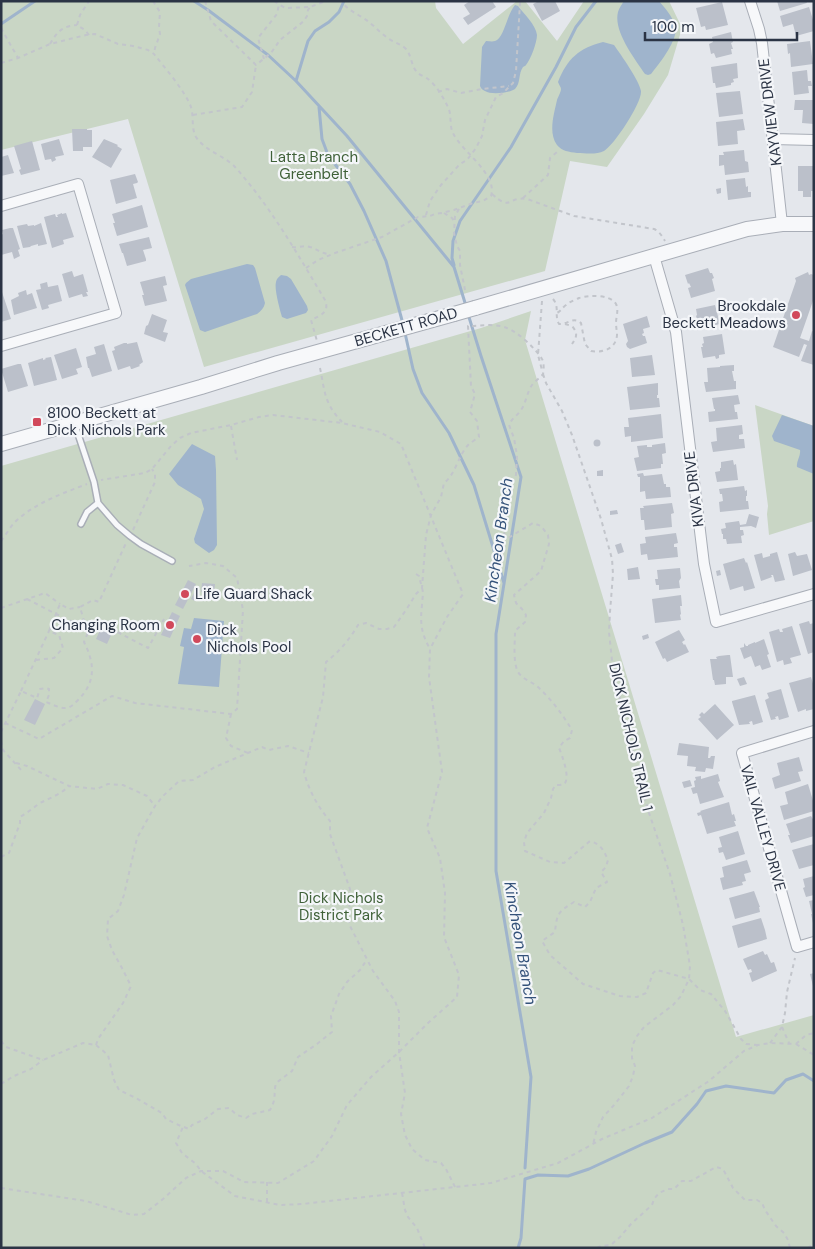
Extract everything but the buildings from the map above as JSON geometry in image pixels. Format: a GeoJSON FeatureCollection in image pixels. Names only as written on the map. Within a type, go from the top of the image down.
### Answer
{"type":"FeatureCollection","features":[{"type":"Feature","properties":{"kind":"street","name":"KAYVIEW DRIVE"},"geometry":{"type":"LineString","coordinates":[[750,1],[762,43],[782,224]]}},
{"type":"Feature","properties":{"kind":"street"},"geometry":{"type":"LineString","coordinates":[[773,139],[814,140]]}},
{"type":"Feature","properties":{"kind":"street"},"geometry":{"type":"LineString","coordinates":[[1,206],[78,184],[116,313],[1,346]]}},
{"type":"Feature","properties":{"kind":"street","name":"BECKETT ROAD"},"geometry":{"type":"LineString","coordinates":[[1,444],[747,229],[782,224],[814,224]]}},
{"type":"Feature","properties":{"kind":"street","name":"KIVA DRIVE"},"geometry":{"type":"LineString","coordinates":[[654,256],[676,332],[704,564],[716,622],[814,594]]}},
{"type":"Feature","properties":{"kind":"street","name":"VAIL VALLEY DRIVE"},"geometry":{"type":"LineString","coordinates":[[814,731],[742,753],[797,947],[814,942]]}},
{"type":"Feature","properties":{"kind":"lane"},"geometry":{"type":"LineString","coordinates":[[74,422],[94,482],[98,503],[117,525],[130,536],[172,561]]}},
{"type":"Feature","properties":{"kind":"lane"},"geometry":{"type":"LineString","coordinates":[[81,524],[87,512],[98,503]]}},
{"type":"Feature","properties":{"kind":"path"},"geometry":{"type":"LineString","coordinates":[[77,25],[80,15],[89,1]]}},
{"type":"Feature","properties":{"kind":"path"},"geometry":{"type":"LineString","coordinates":[[153,1],[160,12],[160,34],[154,54]]}},
{"type":"Feature","properties":{"kind":"path"},"geometry":{"type":"LineString","coordinates":[[206,1],[211,22],[256,65]]}},
{"type":"Feature","properties":{"kind":"path"},"geometry":{"type":"LineString","coordinates":[[274,1],[285,8],[310,8],[326,1]]}},
{"type":"Feature","properties":{"kind":"path"},"geometry":{"type":"LineString","coordinates":[[315,5],[317,1]]}},
{"type":"Feature","properties":{"kind":"path"},"geometry":{"type":"LineString","coordinates":[[306,268],[331,254],[382,237],[418,217],[459,209],[472,203],[483,201],[491,196],[493,191],[492,184],[453,133],[450,126],[449,108],[428,79],[417,73],[407,50],[349,9],[341,1]]}},
{"type":"Feature","properties":{"kind":"path"},"geometry":{"type":"LineString","coordinates":[[426,215],[430,201],[441,185],[460,164],[467,160],[476,148],[482,136],[485,120],[496,97],[513,83],[516,71],[519,1]]}},
{"type":"Feature","properties":{"kind":"path"},"geometry":{"type":"LineString","coordinates":[[264,58],[258,38],[277,14],[279,4]]}},
{"type":"Feature","properties":{"kind":"path"},"geometry":{"type":"LineString","coordinates":[[192,115],[242,107],[252,92],[256,65],[271,53],[280,40],[304,21],[310,8]]}},
{"type":"Feature","properties":{"kind":"path"},"geometry":{"type":"LineString","coordinates":[[50,44],[55,34],[70,25],[77,25],[89,35]]}},
{"type":"Feature","properties":{"kind":"path"},"geometry":{"type":"LineString","coordinates":[[1,28],[18,58]]}},
{"type":"Feature","properties":{"kind":"path"},"geometry":{"type":"LineString","coordinates":[[1,63],[50,44],[95,34],[118,44],[148,50],[154,54],[186,98],[191,108],[193,131],[196,137],[202,144],[233,165],[254,191],[306,268],[327,303],[323,314],[311,320],[317,341]]}},
{"type":"Feature","properties":{"kind":"path"},"geometry":{"type":"LineString","coordinates":[[438,92],[447,89],[461,93],[510,86]]}},
{"type":"Feature","properties":{"kind":"path"},"geometry":{"type":"LineString","coordinates":[[492,194],[501,202],[506,203],[523,198],[548,175],[550,158],[557,152]]}},
{"type":"Feature","properties":{"kind":"path"},"geometry":{"type":"LineString","coordinates":[[523,198],[574,216],[658,230],[665,241]]}},
{"type":"Feature","properties":{"kind":"path"},"geometry":{"type":"LineString","coordinates":[[459,209],[454,216],[454,233],[460,251],[460,265],[465,290]]}},
{"type":"Feature","properties":{"kind":"path"},"geometry":{"type":"LineString","coordinates":[[442,213],[449,215],[454,221]]}},
{"type":"Feature","properties":{"kind":"path"},"geometry":{"type":"LineString","coordinates":[[292,247],[308,246],[320,253],[331,254]]}},
{"type":"Feature","properties":{"kind":"path"},"geometry":{"type":"LineString","coordinates":[[557,313],[577,299],[590,296],[608,298],[616,304],[617,335],[613,346],[606,350],[597,352],[588,349],[583,337],[581,323],[578,321],[572,320],[565,324]]}},
{"type":"Feature","properties":{"kind":"path"},"geometry":{"type":"LineString","coordinates":[[553,300],[557,305],[556,319],[559,324],[572,326],[576,332],[577,336],[572,344]]}},
{"type":"Feature","properties":{"kind":"path","name":"DICK NICHOLS TRAIL 1"},"geometry":{"type":"LineString","coordinates":[[542,301],[538,354],[546,383],[562,411],[572,435],[602,519],[612,559],[613,574],[609,632],[613,670],[640,782],[670,874],[683,925],[690,966],[689,979]]}},
{"type":"Feature","properties":{"kind":"path"},"geometry":{"type":"LineString","coordinates":[[455,1188],[441,1163],[425,1160],[412,1149],[405,1134],[401,1114],[405,1093],[399,1052],[399,1012],[395,1001],[373,972],[349,924],[350,889],[330,834],[330,821],[320,809],[307,783],[304,772],[323,697],[326,662],[353,635],[358,625],[366,623],[387,630],[394,626],[422,588],[426,535],[431,515],[441,497],[444,483],[449,479],[468,444],[479,437],[477,421],[470,412],[475,394],[471,386],[468,326],[506,327],[516,332],[538,354]]}},
{"type":"Feature","properties":{"kind":"path"},"geometry":{"type":"LineString","coordinates":[[320,368],[327,402],[330,409],[342,423]]}},
{"type":"Feature","properties":{"kind":"path"},"geometry":{"type":"LineString","coordinates":[[543,373],[531,387],[520,411],[509,425],[517,450],[516,475],[506,497],[505,510],[501,520],[502,529],[508,538],[533,523],[541,526],[548,535],[549,544],[541,571],[514,595],[516,603],[526,615],[525,622],[515,630],[517,670],[521,676],[537,687],[558,710],[572,730],[570,738],[564,741],[559,748],[564,760],[567,778],[562,785],[556,785],[553,789],[544,813],[528,833],[524,842],[526,851],[550,862],[564,863],[590,841],[602,847],[608,860],[601,872],[607,882],[596,888],[590,902],[585,907],[574,902],[566,907],[557,916],[555,932],[542,941],[550,955],[583,984],[620,996],[637,997],[646,993],[653,973],[657,970],[689,979],[700,990],[711,994],[725,1011],[741,1039],[746,1044],[758,1045]]}},
{"type":"Feature","properties":{"kind":"path"},"geometry":{"type":"LineString","coordinates":[[1,1188],[86,1201],[132,1215],[144,1214],[186,1178],[201,1171],[223,1171],[244,1182],[278,1183],[314,1161],[332,1136],[347,1105],[371,1078],[457,997],[459,975],[444,937],[445,893],[440,858],[427,828],[442,772],[428,677],[430,649],[447,617],[463,594],[401,444],[380,432],[342,423],[273,415],[191,433],[180,438],[152,469],[145,473],[101,480]]}},
{"type":"Feature","properties":{"kind":"path"},"geometry":{"type":"LineString","coordinates":[[231,425],[237,460]]}},
{"type":"Feature","properties":{"kind":"path"},"geometry":{"type":"LineString","coordinates":[[1,608],[45,593],[70,609],[80,607],[93,600],[99,602],[155,482],[155,474],[152,469]]}},
{"type":"Feature","properties":{"kind":"path"},"geometry":{"type":"LineString","coordinates":[[1,541],[13,524],[28,510],[87,484]]}},
{"type":"Feature","properties":{"kind":"path"},"geometry":{"type":"LineString","coordinates":[[189,566],[206,563],[223,566],[237,578],[243,610],[237,709],[231,714],[226,738],[231,746],[248,753]]}},
{"type":"Feature","properties":{"kind":"path"},"geometry":{"type":"LineString","coordinates":[[416,574],[420,576],[423,593],[421,628],[424,639],[430,649]]}},
{"type":"Feature","properties":{"kind":"path"},"geometry":{"type":"LineString","coordinates":[[27,599],[89,630],[95,630],[104,625],[148,648],[164,619]]}},
{"type":"Feature","properties":{"kind":"path"},"geometry":{"type":"LineString","coordinates":[[1,732],[36,660],[60,604]]}},
{"type":"Feature","properties":{"kind":"path"},"geometry":{"type":"LineString","coordinates":[[80,607],[86,628]]}},
{"type":"Feature","properties":{"kind":"path"},"geometry":{"type":"LineString","coordinates":[[21,691],[37,698],[40,689],[46,688],[49,689],[49,695],[46,702],[64,708],[72,706],[83,695],[90,682],[93,669],[84,642],[89,630]]}},
{"type":"Feature","properties":{"kind":"path"},"geometry":{"type":"LineString","coordinates":[[36,660],[54,658],[62,648],[59,635],[49,631]]}},
{"type":"Feature","properties":{"kind":"path"},"geometry":{"type":"LineString","coordinates":[[5,723],[39,739],[112,696],[135,703],[231,714]]}},
{"type":"Feature","properties":{"kind":"path"},"geometry":{"type":"LineString","coordinates":[[1,741],[3,750],[22,771]]}},
{"type":"Feature","properties":{"kind":"path"},"geometry":{"type":"LineString","coordinates":[[96,1045],[98,1039],[123,1003],[131,986],[106,936],[108,919],[118,910],[124,895],[137,838],[155,806],[179,781],[193,780],[215,767],[262,747],[269,750],[288,746],[309,753]]}},
{"type":"Feature","properties":{"kind":"path"},"geometry":{"type":"LineString","coordinates":[[16,764],[27,766],[69,786],[97,789],[108,784],[123,785],[147,796],[155,806]]}},
{"type":"Feature","properties":{"kind":"path"},"geometry":{"type":"LineString","coordinates":[[1,857],[9,853],[20,823],[20,817],[39,804],[62,793],[69,786]]}},
{"type":"Feature","properties":{"kind":"path"},"geometry":{"type":"LineString","coordinates":[[770,1043],[782,1027],[787,992],[795,958]]}},
{"type":"Feature","properties":{"kind":"path"},"geometry":{"type":"LineString","coordinates":[[1,1084],[31,1069],[43,1060],[83,1042],[96,1045],[108,1055],[118,1090],[136,1098],[162,1114],[166,1119],[183,1127],[189,1129],[192,1125],[205,1119],[218,1109],[229,1108],[237,1115],[246,1118],[252,1114],[270,1110],[275,1102],[276,1083],[292,1072],[298,1057],[332,1032],[331,1016],[338,994],[347,982],[361,969],[367,959]]}},
{"type":"Feature","properties":{"kind":"path"},"geometry":{"type":"LineString","coordinates":[[592,1145],[603,1117],[629,1086],[635,1066],[632,1058],[632,1046],[637,1036],[644,1027],[682,996],[689,979]]}},
{"type":"Feature","properties":{"kind":"path"},"geometry":{"type":"LineString","coordinates":[[782,1027],[789,1044]]}},
{"type":"Feature","properties":{"kind":"path"},"geometry":{"type":"LineString","coordinates":[[796,1044],[806,1035],[814,1032]]}},
{"type":"Feature","properties":{"kind":"path"},"geometry":{"type":"LineString","coordinates":[[1,1040],[6,1047],[43,1060]]}},
{"type":"Feature","properties":{"kind":"path"},"geometry":{"type":"LineString","coordinates":[[183,1127],[176,1143],[182,1153],[196,1164],[201,1171],[235,1196],[280,1205],[455,1188],[491,1183],[558,1163],[602,1139],[652,1118],[710,1081],[744,1051],[758,1045],[770,1043],[796,1044],[814,1055]]}},
{"type":"Feature","properties":{"kind":"path"},"geometry":{"type":"LineString","coordinates":[[597,1248],[611,1245],[652,1204],[660,1193],[674,1189],[682,1182],[691,1181],[716,1167],[723,1169],[733,1188],[745,1200],[757,1200],[762,1203],[776,1226],[784,1233],[790,1248]]}},
{"type":"Feature","properties":{"kind":"path"},"geometry":{"type":"LineString","coordinates":[[267,1182],[267,1202]]}},
{"type":"Feature","properties":{"kind":"path"},"geometry":{"type":"LineString","coordinates":[[402,1193],[405,1210],[417,1228],[425,1248]]}},
{"type":"Feature","properties":{"kind":"path"},"geometry":{"type":"LineString","coordinates":[[808,1248],[814,1242]]}},
{"type":"Feature","properties":{"kind":"green space","name":"Latta Branch Greenbelt"},"geometry":{"type":"Polygon","coordinates":[[[1,1],[435,1],[436,8],[463,44],[517,1],[525,1],[557,41],[584,1],[669,1],[682,28],[668,75],[644,114],[607,167],[570,161],[545,271],[204,367],[128,119],[1,150],[1,1]]]}},
{"type":"Feature","properties":{"kind":"green space","name":"Dick Nichols District Park"},"geometry":{"type":"Polygon","coordinates":[[[531,311],[525,340],[736,1037],[814,1015],[814,1248],[1,1248],[1,466],[481,328],[531,311]]]}},
{"type":"Feature","properties":{"kind":"green space"},"geometry":{"type":"Polygon","coordinates":[[[755,405],[814,426],[814,521],[769,535],[768,506],[755,405]]]}},
{"type":"Feature","properties":{"kind":"water"},"geometry":{"type":"Polygon","coordinates":[[[624,1],[659,1],[675,25],[676,30],[672,44],[651,74],[645,74],[631,53],[619,28],[617,20],[618,11],[624,1]]]}},
{"type":"Feature","properties":{"kind":"water"},"geometry":{"type":"Polygon","coordinates":[[[515,5],[518,6],[536,31],[535,46],[526,66],[521,70],[515,89],[509,92],[491,93],[482,90],[480,86],[482,47],[486,41],[494,41],[501,36],[515,5]]]}},
{"type":"Feature","properties":{"kind":"water"},"geometry":{"type":"Polygon","coordinates":[[[603,42],[614,45],[625,61],[640,86],[640,97],[627,123],[604,151],[590,154],[566,151],[557,145],[552,129],[553,117],[561,89],[558,82],[565,67],[575,56],[595,44],[603,42]]]}},
{"type":"Feature","properties":{"kind":"water"},"geometry":{"type":"Polygon","coordinates":[[[247,264],[253,265],[255,268],[265,303],[262,309],[257,314],[205,332],[200,330],[185,285],[186,283],[191,279],[247,264]]]}},
{"type":"Feature","properties":{"kind":"water"},"geometry":{"type":"Polygon","coordinates":[[[281,275],[291,279],[307,306],[308,310],[306,313],[287,319],[282,317],[277,299],[276,285],[281,275]]]}},
{"type":"Feature","properties":{"kind":"water"},"geometry":{"type":"Polygon","coordinates":[[[782,415],[814,426],[814,474],[797,467],[800,450],[774,441],[772,436],[782,415]]]}},
{"type":"Feature","properties":{"kind":"water"},"geometry":{"type":"Polygon","coordinates":[[[192,444],[215,456],[217,545],[209,553],[195,543],[194,539],[204,509],[201,499],[178,485],[169,474],[192,444]]]}},
{"type":"Feature","properties":{"kind":"water"},"geometry":{"type":"Polygon","coordinates":[[[194,618],[224,621],[219,687],[178,684],[184,647],[180,646],[184,628],[191,629],[194,618]]]}},
{"type":"Feature","properties":{"kind":"waterway","name":"Kincheon Branch"},"geometry":{"type":"LineString","coordinates":[[1,24],[35,1]]}},
{"type":"Feature","properties":{"kind":"waterway","name":"Kincheon Branch"},"geometry":{"type":"LineString","coordinates":[[194,1],[268,55],[296,81],[347,136],[454,267],[466,306]]}},
{"type":"Feature","properties":{"kind":"waterway"},"geometry":{"type":"LineString","coordinates":[[296,81],[308,41],[315,31],[329,22],[339,12],[344,1]]}},
{"type":"Feature","properties":{"kind":"waterway"},"geometry":{"type":"LineString","coordinates":[[454,265],[452,258],[453,241],[460,221],[511,147],[576,27],[596,1]]}},
{"type":"Feature","properties":{"kind":"waterway"},"geometry":{"type":"LineString","coordinates":[[319,107],[322,139],[328,155],[350,184],[364,211],[386,261],[403,324]]}},
{"type":"Feature","properties":{"kind":"waterway","name":"Kincheon Branch"},"geometry":{"type":"LineString","coordinates":[[468,314],[521,477],[496,634],[496,871],[531,1077],[525,1168]]}},
{"type":"Feature","properties":{"kind":"waterway"},"geometry":{"type":"LineString","coordinates":[[405,333],[413,369],[422,393],[449,433],[474,485],[504,583]]}},
{"type":"Feature","properties":{"kind":"waterway"},"geometry":{"type":"LineString","coordinates":[[518,1248],[521,1238],[525,1179],[538,1175],[568,1176],[589,1169],[672,1132],[706,1091],[726,1086],[774,1093],[786,1080],[803,1074],[814,1081]]}},
{"type":"Feature","properties":{"kind":"place","name":"Brookdale Beckett Meadows"},"geometry":{"type":"Point","coordinates":[796,315]}},
{"type":"Feature","properties":{"kind":"place","name":"8100 Beckett at Dick Nichols Park"},"geometry":{"type":"Point","coordinates":[37,422]}},
{"type":"Feature","properties":{"kind":"place","name":"Life Guard Shack"},"geometry":{"type":"Point","coordinates":[185,594]}},
{"type":"Feature","properties":{"kind":"place","name":"Changing Room"},"geometry":{"type":"Point","coordinates":[170,625]}},
{"type":"Feature","properties":{"kind":"place","name":"Dick Nichols Pool"},"geometry":{"type":"Point","coordinates":[197,639]}}]}
